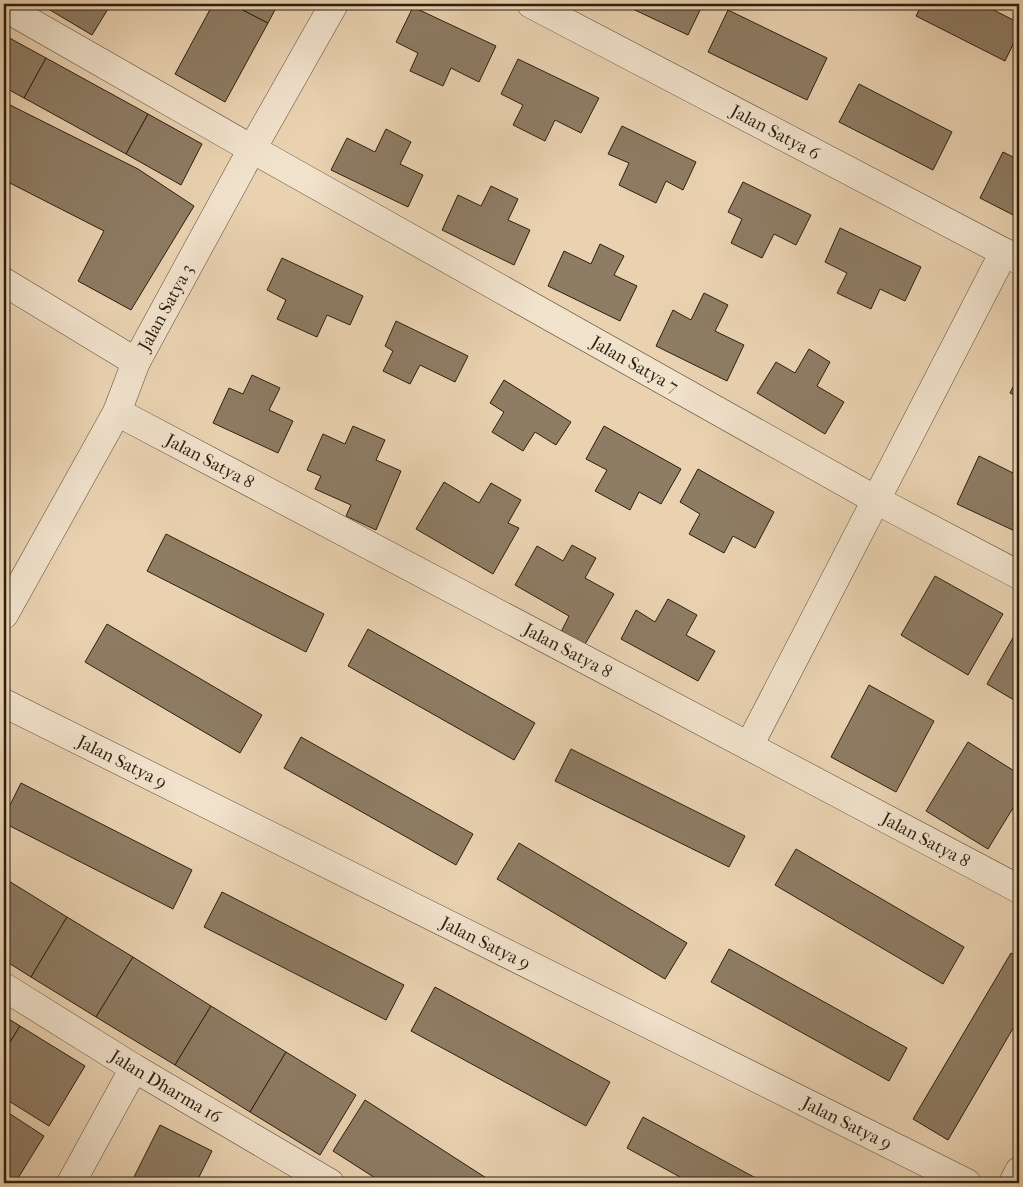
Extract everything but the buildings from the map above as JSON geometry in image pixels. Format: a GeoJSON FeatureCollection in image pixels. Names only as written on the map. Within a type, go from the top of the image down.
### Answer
{"type":"FeatureCollection","features":[{"type":"Feature","properties":{"kind":"street","name":"Jalan Satya 3"},"geometry":{"type":"LineString","coordinates":[[4,615],[117,412],[136,362],[252,149],[334,4]]}},
{"type":"Feature","properties":{"kind":"street","name":"Jalan Satya 6"},"geometry":{"type":"LineString","coordinates":[[531,4],[1011,256]]}},
{"type":"Feature","properties":{"kind":"street","name":"Jalan Satya 7"},"geometry":{"type":"LineString","coordinates":[[11,8],[252,149],[876,500],[1019,575]]}},
{"type":"Feature","properties":{"kind":"street"},"geometry":{"type":"LineString","coordinates":[[749,746],[876,500],[1011,256]]}},
{"type":"Feature","properties":{"kind":"street"},"geometry":{"type":"LineString","coordinates":[[4,282],[136,362]]}},
{"type":"Feature","properties":{"kind":"street","name":"Jalan Satya 8"},"geometry":{"type":"LineString","coordinates":[[117,412],[1019,889]]}},
{"type":"Feature","properties":{"kind":"street","name":"Jalan Satya 9"},"geometry":{"type":"LineString","coordinates":[[4,703],[968,1183]]}},
{"type":"Feature","properties":{"kind":"street","name":"Jalan Dharma 16"},"geometry":{"type":"LineString","coordinates":[[4,987],[134,1068],[330,1183]]}},
{"type":"Feature","properties":{"kind":"street"},"geometry":{"type":"LineString","coordinates":[[71,1183],[134,1068]]}},
{"type":"Feature","properties":{"kind":"street"},"geometry":{"type":"LineString","coordinates":[[1013,1183],[1019,1171]]}}]}
